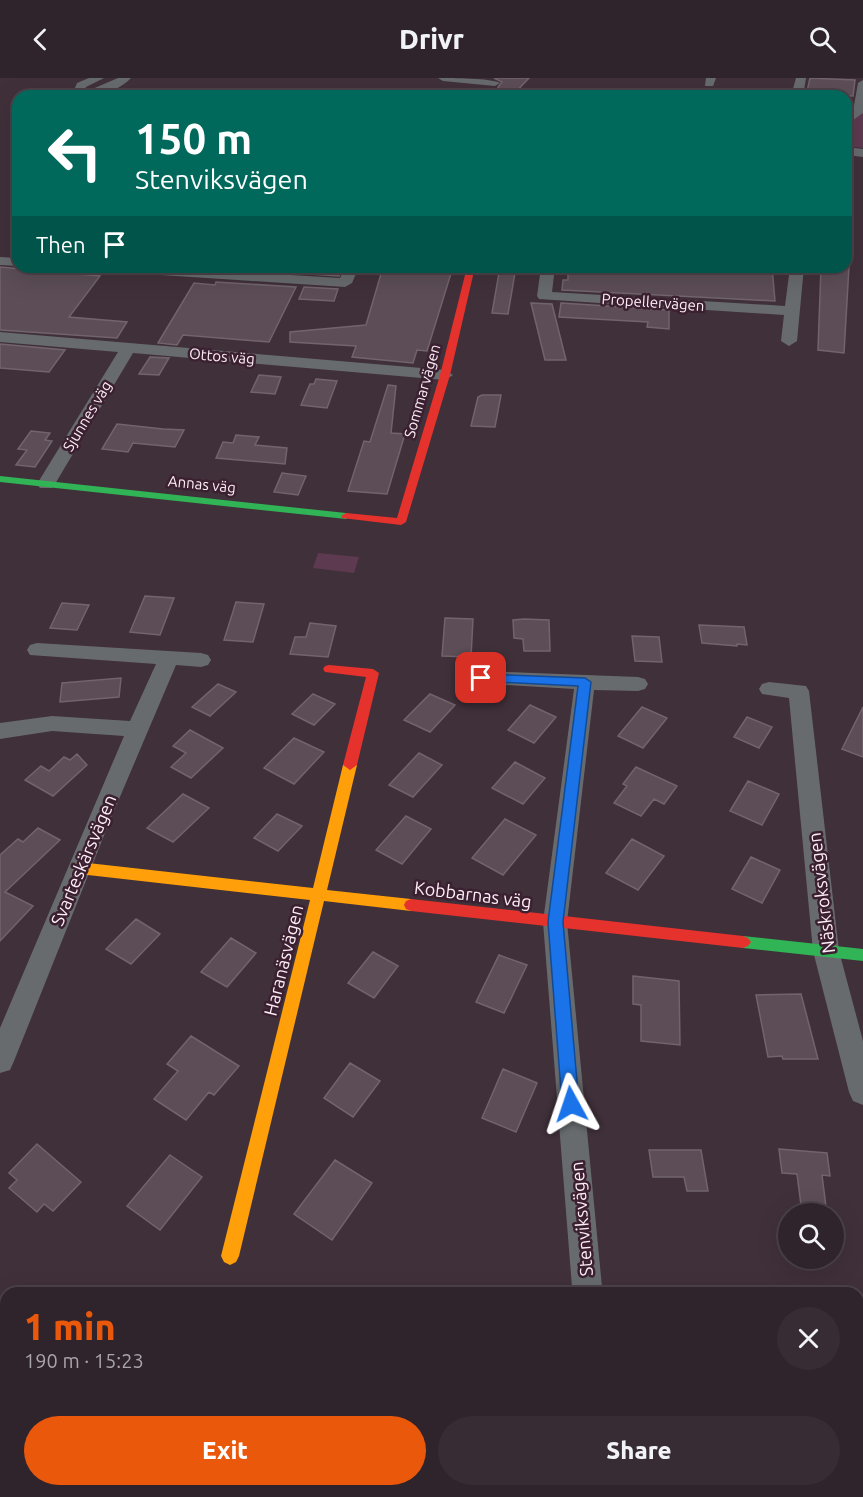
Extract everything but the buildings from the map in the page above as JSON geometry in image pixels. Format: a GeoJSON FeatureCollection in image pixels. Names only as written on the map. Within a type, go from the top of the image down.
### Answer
{"type":"FeatureCollection","features":[{"type":"Feature","properties":{"kind":"street"},"geometry":{"type":"LineString","coordinates":[[79,90],[81,85],[99,78]]}},
{"type":"Feature","properties":{"kind":"street"},"geometry":{"type":"LineString","coordinates":[[105,90],[126,78]]}},
{"type":"Feature","properties":{"kind":"street"},"geometry":{"type":"LineString","coordinates":[[443,78],[498,81]]}},
{"type":"Feature","properties":{"kind":"street"},"geometry":{"type":"LineString","coordinates":[[852,117],[858,112],[863,83]]}},
{"type":"Feature","properties":{"kind":"street"},"geometry":{"type":"LineString","coordinates":[[192,273],[345,283],[349,273]]}},
{"type":"Feature","properties":{"kind":"street","name":"Sommarvägen"},"geometry":{"type":"LineString","coordinates":[[401,522],[445,375],[470,273]]}},
{"type":"Feature","properties":{"kind":"street","name":"Propellervägen"},"geometry":{"type":"LineString","coordinates":[[547,273],[544,296],[791,311]]}},
{"type":"Feature","properties":{"kind":"street"},"geometry":{"type":"LineString","coordinates":[[789,341],[796,273]]}},
{"type":"Feature","properties":{"kind":"street","name":"Ottos väg"},"geometry":{"type":"LineString","coordinates":[[0,337],[445,375]]}},
{"type":"Feature","properties":{"kind":"street","name":"Sjunnes väg"},"geometry":{"type":"LineString","coordinates":[[46,484],[128,348]]}},
{"type":"Feature","properties":{"kind":"street","name":"Annas väg"},"geometry":{"type":"LineString","coordinates":[[0,479],[401,522]]}},
{"type":"Feature","properties":{"kind":"street"},"geometry":{"type":"LineString","coordinates":[[37,650],[168,660],[201,660]]}},
{"type":"Feature","properties":{"kind":"street","name":"Svarteskärsvägen"},"geometry":{"type":"LineString","coordinates":[[0,1061],[168,660]]}},
{"type":"Feature","properties":{"kind":"street","name":"Haranäsvägen"},"geometry":{"type":"LineString","coordinates":[[230,1256],[372,673],[329,669]]}},
{"type":"Feature","properties":{"kind":"street"},"geometry":{"type":"LineString","coordinates":[[481,678],[638,684]]}},
{"type":"Feature","properties":{"kind":"street","name":"Stenviksvägen"},"geometry":{"type":"LineString","coordinates":[[585,682],[555,922],[586,1287]]}},
{"type":"Feature","properties":{"kind":"street","name":"Näskroksvägen"},"geometry":{"type":"LineString","coordinates":[[769,689],[799,691],[826,951],[863,1092]]}},
{"type":"Feature","properties":{"kind":"street"},"geometry":{"type":"LineString","coordinates":[[0,731],[40,724],[71,724],[138,730]]}},
{"type":"Feature","properties":{"kind":"street","name":"Kobbarnas väg"},"geometry":{"type":"LineString","coordinates":[[79,868],[863,955]]}},
{"type":"Feature","properties":{"kind":"shaded area"},"geometry":{"type":"Polygon","coordinates":[[[852,112],[863,113],[863,148],[852,147],[852,112]]]}},
{"type":"Feature","properties":{"kind":"shaded area"},"geometry":{"type":"Polygon","coordinates":[[[318,553],[359,557],[354,573],[313,568],[318,553]]]}},
{"type":"Feature","properties":{"kind":"traffic: fast"},"geometry":{"type":"LineString","coordinates":[[0,479],[346,516]]}},
{"type":"Feature","properties":{"kind":"traffic: fast"},"geometry":{"type":"LineString","coordinates":[[743,942],[863,955]]}},
{"type":"Feature","properties":{"kind":"traffic: slow"},"geometry":{"type":"LineString","coordinates":[[230,1256],[350,765]]}},
{"type":"Feature","properties":{"kind":"traffic: slow"},"geometry":{"type":"LineString","coordinates":[[79,868],[411,905]]}},
{"type":"Feature","properties":{"kind":"traffic: jam"},"geometry":{"type":"LineString","coordinates":[[346,516],[401,522],[445,375],[470,273]]}},
{"type":"Feature","properties":{"kind":"traffic: jam"},"geometry":{"type":"LineString","coordinates":[[329,669],[373,673],[350,765]]}},
{"type":"Feature","properties":{"kind":"traffic: jam"},"geometry":{"type":"LineString","coordinates":[[411,905],[743,942]]}},
{"type":"Feature","properties":{"kind":"route"},"geometry":{"type":"LineString","coordinates":[[481,678],[585,682],[555,922],[571,1104]]}}]}
